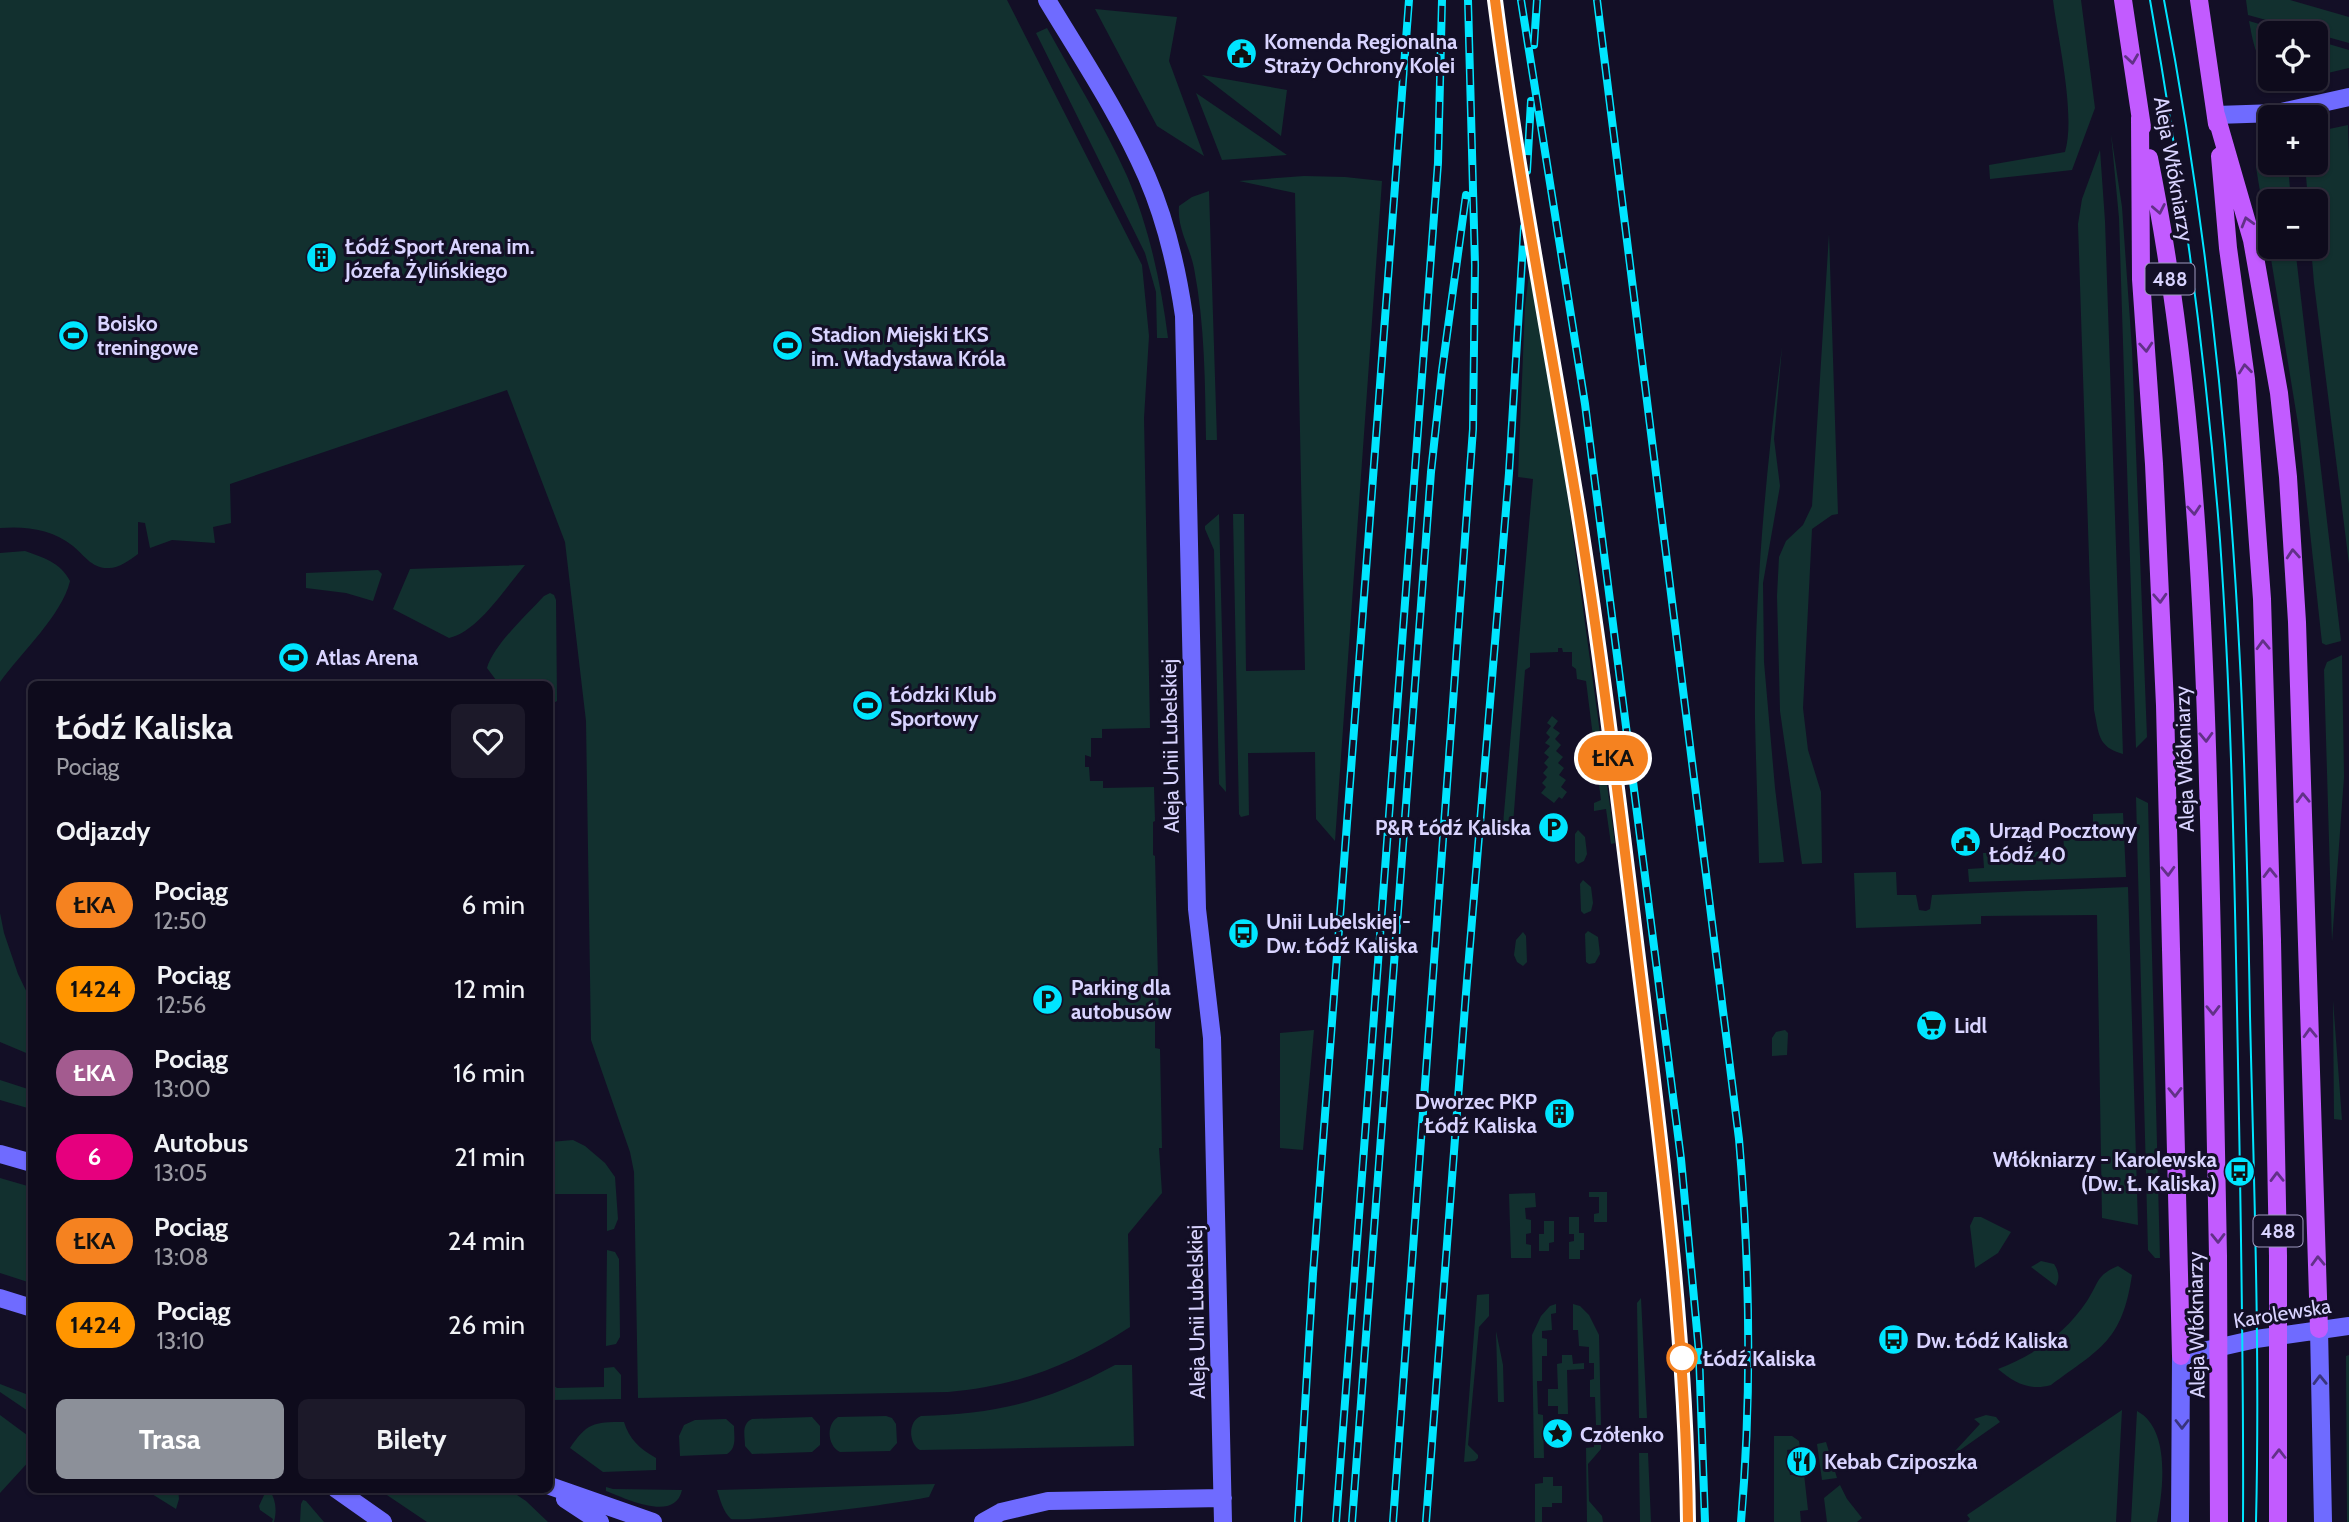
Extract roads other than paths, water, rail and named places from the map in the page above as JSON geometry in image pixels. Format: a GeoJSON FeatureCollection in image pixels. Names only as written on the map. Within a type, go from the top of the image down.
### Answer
{"type":"FeatureCollection","features":[{"type":"Feature","properties":{"kind":"main road","name":"Aleja Włókniarzy"},"geometry":{"type":"LineString","coordinates":[[2123,0],[2140,118],[2165,237],[2189,442],[2202,630],[2212,942],[2219,1522]]}},
{"type":"Feature","properties":{"kind":"main road","name":"Aleja Włókniarzy"},"geometry":{"type":"LineString","coordinates":[[2199,0],[2216,115],[2228,248],[2246,379],[2260,572],[2268,762],[2278,1255],[2278,1522]]}},
{"type":"Feature","properties":{"kind":"main road"},"geometry":{"type":"LineString","coordinates":[[2216,115],[2252,240],[2279,393],[2288,477],[2297,622],[2319,1329]]}},
{"type":"Feature","properties":{"kind":"main road"},"geometry":{"type":"LineString","coordinates":[[2140,118],[2141,279],[2154,464],[2165,705],[2182,1356]]}},
{"type":"Feature","properties":{"kind":"street","name":"Aleja Unii Lubelskiej"},"geometry":{"type":"LineString","coordinates":[[1047,0],[1120,122],[1148,180],[1170,244],[1184,316],[1197,909],[1212,1038],[1223,1522]]}},
{"type":"Feature","properties":{"kind":"street"},"geometry":{"type":"LineString","coordinates":[[2216,115],[2277,113],[2349,97]]}},
{"type":"Feature","properties":{"kind":"street"},"geometry":{"type":"LineString","coordinates":[[0,1154],[28,1162]]}},
{"type":"Feature","properties":{"kind":"street"},"geometry":{"type":"LineString","coordinates":[[0,1298],[28,1307]]}},
{"type":"Feature","properties":{"kind":"street","name":"Karolewska"},"geometry":{"type":"LineString","coordinates":[[2182,1356],[2243,1341],[2349,1326]]}},
{"type":"Feature","properties":{"kind":"street"},"geometry":{"type":"LineString","coordinates":[[2319,1329],[2323,1522]]}},
{"type":"Feature","properties":{"kind":"street","name":"Aleja Włókniarzy"},"geometry":{"type":"LineString","coordinates":[[2180,1522],[2182,1356]]}},
{"type":"Feature","properties":{"kind":"street"},"geometry":{"type":"LineString","coordinates":[[553,1488],[653,1522]]}},
{"type":"Feature","properties":{"kind":"street"},"geometry":{"type":"LineString","coordinates":[[553,1489],[600,1522]]}},
{"type":"Feature","properties":{"kind":"street"},"geometry":{"type":"LineString","coordinates":[[343,1493],[383,1522]]}},
{"type":"Feature","properties":{"kind":"street"},"geometry":{"type":"LineString","coordinates":[[983,1522],[1001,1513],[1048,1501],[1223,1498]]}},
{"type":"Feature","properties":{"kind":"tram line"},"geometry":{"type":"LineString","coordinates":[[2150,0],[2183,202],[2200,337],[2224,598],[2236,950],[2243,1522]]}},
{"type":"Feature","properties":{"kind":"tram line"},"geometry":{"type":"LineString","coordinates":[[2164,0],[2204,247],[2222,413],[2235,580],[2245,795],[2255,1205],[2256,1522]]}},
{"type":"Feature","properties":{"kind":"railway"},"geometry":{"type":"LineString","coordinates":[[1298,1522],[1313,1274],[1409,0]]}},
{"type":"Feature","properties":{"kind":"railway"},"geometry":{"type":"LineString","coordinates":[[1336,1522],[1438,163],[1442,0]]}},
{"type":"Feature","properties":{"kind":"railway"},"geometry":{"type":"LineString","coordinates":[[1393,1522],[1473,429],[1475,265],[1468,0]]}},
{"type":"Feature","properties":{"kind":"railway"},"geometry":{"type":"LineString","coordinates":[[1495,0],[1524,192],[1578,510],[1614,762],[1674,1268],[1688,1522]]}},
{"type":"Feature","properties":{"kind":"railway"},"geometry":{"type":"LineString","coordinates":[[1521,0],[1585,404],[1681,1159],[1699,1352],[1705,1522]]}},
{"type":"Feature","properties":{"kind":"railway"},"geometry":{"type":"LineString","coordinates":[[1534,45],[1537,0]]}},
{"type":"Feature","properties":{"kind":"railway"},"geometry":{"type":"LineString","coordinates":[[1597,0],[1739,1139],[1748,1330],[1747,1426],[1741,1522]]}},
{"type":"Feature","properties":{"kind":"railway"},"geometry":{"type":"LineString","coordinates":[[1527,171],[1531,101]]}},
{"type":"Feature","properties":{"kind":"railway"},"geometry":{"type":"LineString","coordinates":[[1352,1522],[1431,472],[1466,195]]}},
{"type":"Feature","properties":{"kind":"railway"},"geometry":{"type":"LineString","coordinates":[[1426,1522],[1509,473],[1524,227]]}},
{"type":"Feature","properties":{"kind":"train","name":"ŁKA"},"geometry":{"type":"LineString","coordinates":[[1495,0],[1525,202],[1578,511],[1604,685],[1676,1270],[1685,1407],[1688,1522]]}},
{"type":"Feature","properties":{"kind":"place","name":"Komenda Regionalna Straży Ochrony Kolei"},"geometry":{"type":"Point","coordinates":[1241,53]}},
{"type":"Feature","properties":{"kind":"place","name":"Łódź Sport Arena im. Józefa Żylińskiego"},"geometry":{"type":"Point","coordinates":[322,258]}},
{"type":"Feature","properties":{"kind":"place","name":"Boisko treningowe"},"geometry":{"type":"Point","coordinates":[74,335]}},
{"type":"Feature","properties":{"kind":"place","name":"Stadion Miejski ŁKS im. Władysława Króla"},"geometry":{"type":"Point","coordinates":[788,346]}},
{"type":"Feature","properties":{"kind":"place","name":"Atlas Arena"},"geometry":{"type":"Point","coordinates":[293,657]}},
{"type":"Feature","properties":{"kind":"place","name":"Łódzki Klub Sportowy"},"geometry":{"type":"Point","coordinates":[867,706]}},
{"type":"Feature","properties":{"kind":"place","name":"P&R Łódź Kaliska"},"geometry":{"type":"Point","coordinates":[1554,827]}},
{"type":"Feature","properties":{"kind":"place","name":"Urząd Pocztowy Łódź 40"},"geometry":{"type":"Point","coordinates":[1966,842]}},
{"type":"Feature","properties":{"kind":"place","name":"Unii Lubelskiej - Dw. Łódź Kaliska"},"geometry":{"type":"Point","coordinates":[1243,933]}},
{"type":"Feature","properties":{"kind":"place","name":"Parking dla autobusów"},"geometry":{"type":"Point","coordinates":[1048,999]}},
{"type":"Feature","properties":{"kind":"place","name":"Lidl"},"geometry":{"type":"Point","coordinates":[1931,1025]}},
{"type":"Feature","properties":{"kind":"place","name":"Dworzec PKP Łódź Kaliska"},"geometry":{"type":"Point","coordinates":[1560,1113]}},
{"type":"Feature","properties":{"kind":"place","name":"Włókniarzy - Karolewska (Dw. Ł. Kaliska)"},"geometry":{"type":"Point","coordinates":[2240,1171]}},
{"type":"Feature","properties":{"kind":"place","name":"Dw. Łódź Kaliska"},"geometry":{"type":"Point","coordinates":[1893,1340]}},
{"type":"Feature","properties":{"kind":"place","name":"Łódź Kaliska"},"geometry":{"type":"Point","coordinates":[1682,1358]}},
{"type":"Feature","properties":{"kind":"place","name":"Czółenko"},"geometry":{"type":"Point","coordinates":[1557,1434]}},
{"type":"Feature","properties":{"kind":"place","name":"Kebab Cziposzka"},"geometry":{"type":"Point","coordinates":[1801,1461]}}]}
